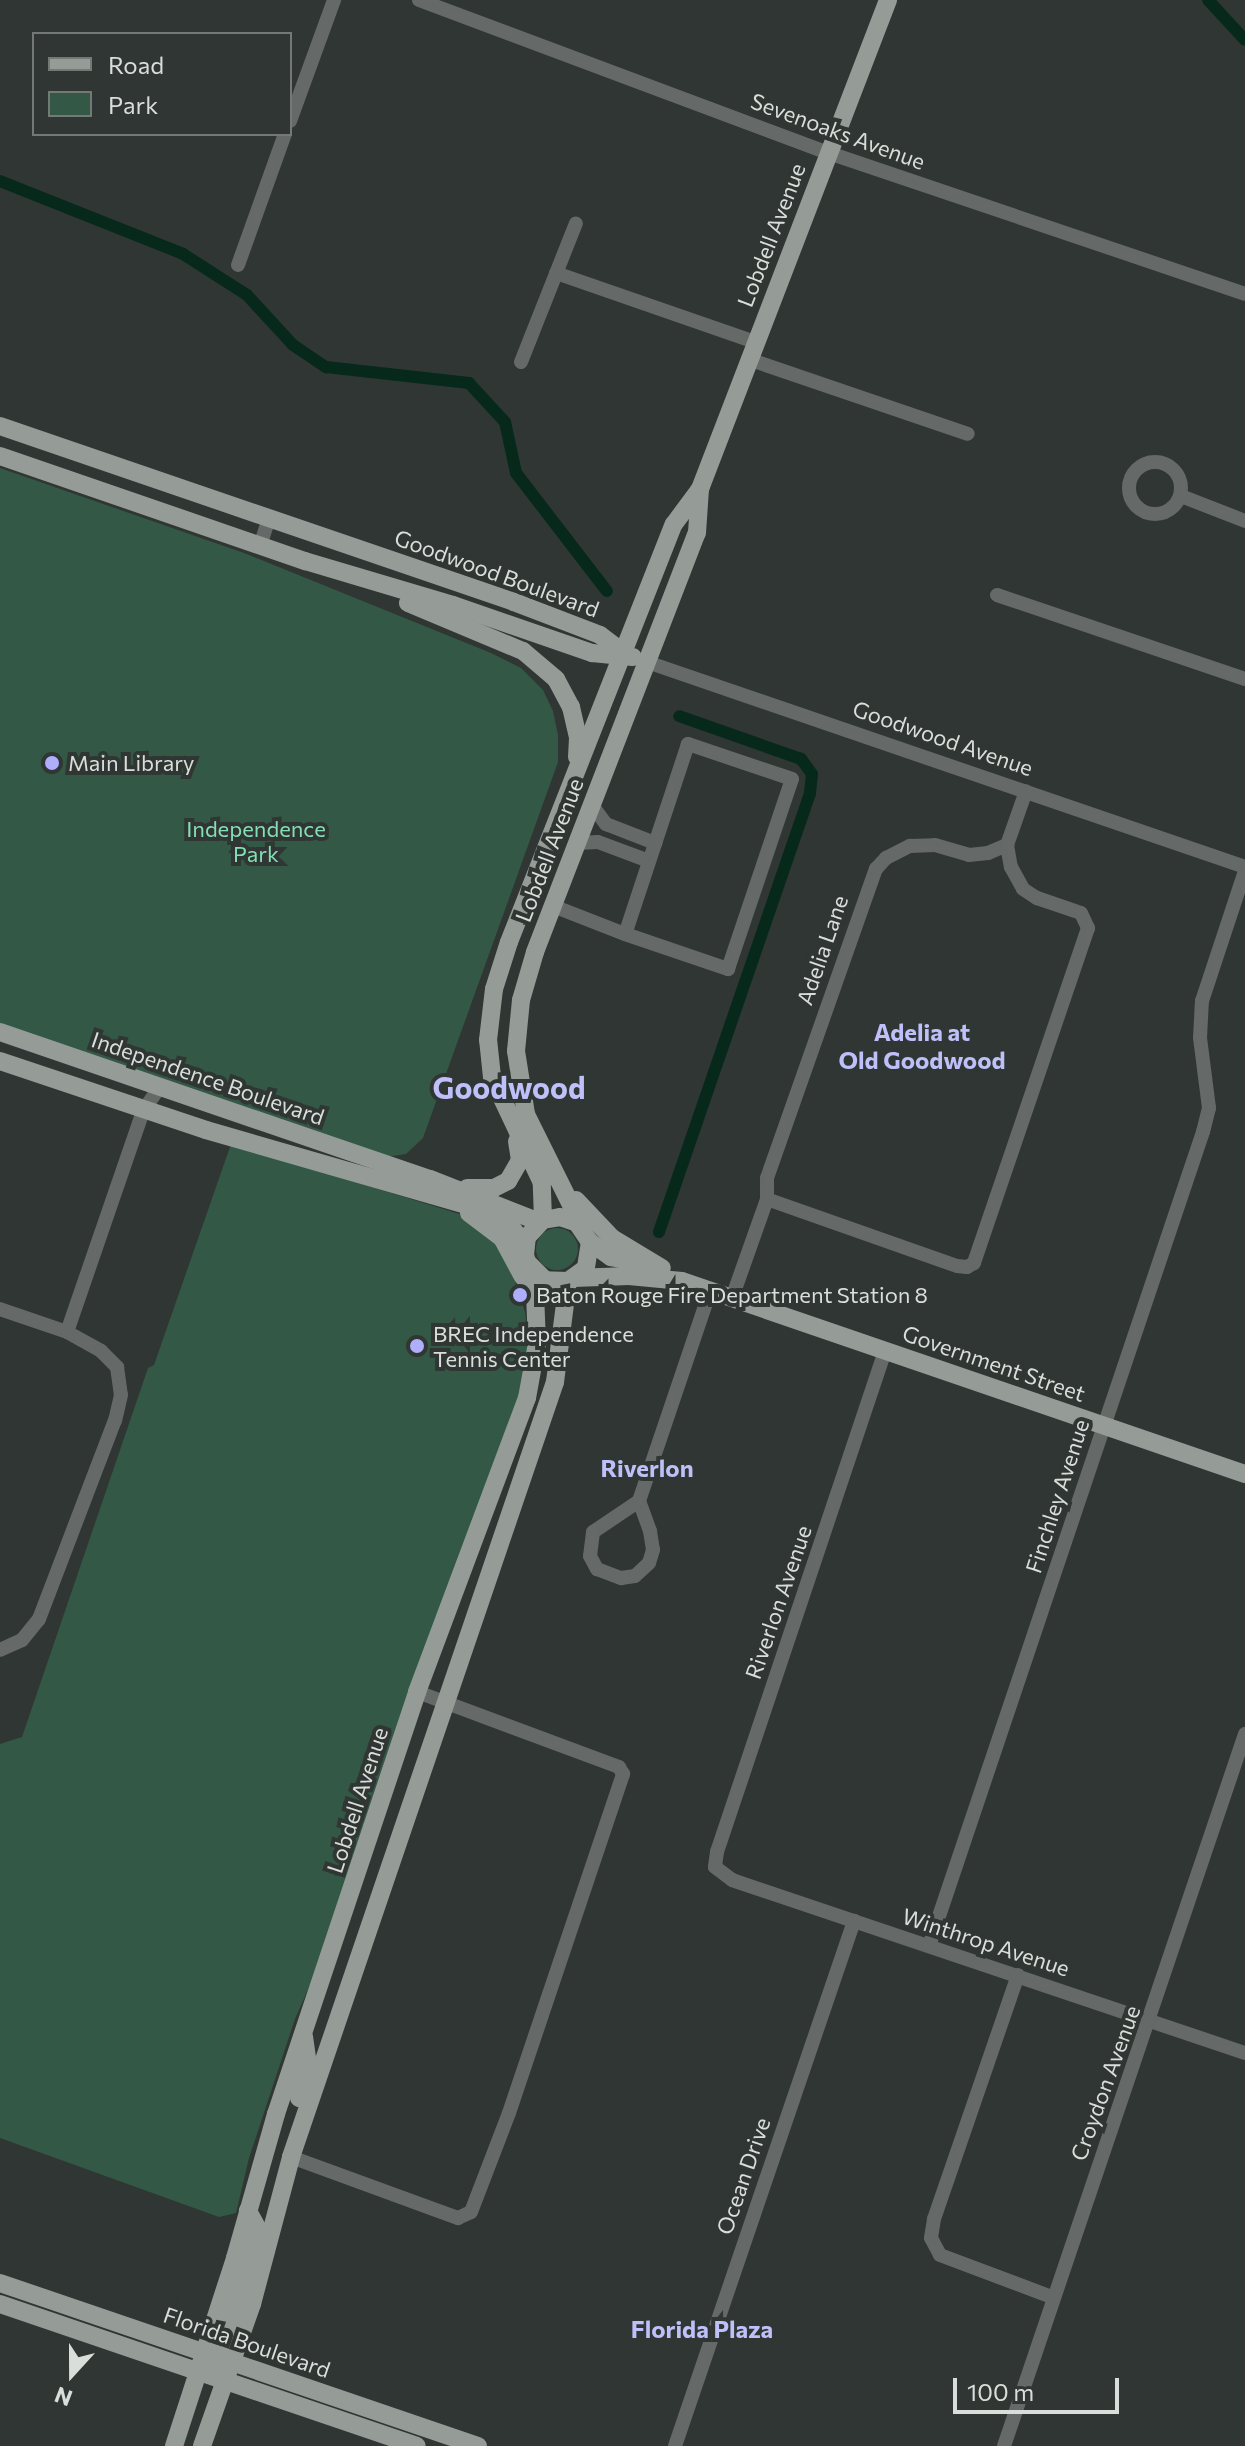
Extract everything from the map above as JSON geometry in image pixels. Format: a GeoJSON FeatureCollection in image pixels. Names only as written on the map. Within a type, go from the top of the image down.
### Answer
{"type":"FeatureCollection","features":[{"type":"Feature","properties":{"kind":"main road","name":"Lobdell Avenue"},"geometry":{"type":"LineString","coordinates":[[542,1221],[542,1183],[492,1077],[489,1014],[509,942],[674,524],[700,489],[888,0]]}},
{"type":"Feature","properties":{"kind":"main road","name":"Goodwood Boulevard"},"geometry":{"type":"LineString","coordinates":[[0,426],[514,602],[600,635],[625,654]]}},
{"type":"Feature","properties":{"kind":"main road"},"geometry":{"type":"LineString","coordinates":[[0,433],[34,438]]}},
{"type":"Feature","properties":{"kind":"main road","name":"Goodwood Boulevard"},"geometry":{"type":"LineString","coordinates":[[0,456],[305,561],[453,605],[592,653],[625,654]]}},
{"type":"Feature","properties":{"kind":"main road","name":"Lobdell Avenue"},"geometry":{"type":"LineString","coordinates":[[587,1235],[532,1131],[517,1074],[519,1013],[535,952],[697,533],[700,489]]}},
{"type":"Feature","properties":{"kind":"main road"},"geometry":{"type":"LineString","coordinates":[[305,561],[523,651],[556,679],[571,707],[578,738],[576,769]]}},
{"type":"Feature","properties":{"kind":"main road"},"geometry":{"type":"LineString","coordinates":[[453,605],[497,612],[514,602]]}},
{"type":"Feature","properties":{"kind":"main road","name":"Goodwood Avenue"},"geometry":{"type":"LineString","coordinates":[[625,654],[647,662]]}},
{"type":"Feature","properties":{"kind":"main road"},"geometry":{"type":"LineString","coordinates":[[509,942],[535,952]]}},
{"type":"Feature","properties":{"kind":"main road","name":"Independence Boulevard"},"geometry":{"type":"LineString","coordinates":[[0,1032],[400,1169],[445,1192]]}},
{"type":"Feature","properties":{"kind":"main road","name":"Independence Boulevard"},"geometry":{"type":"LineString","coordinates":[[0,1061],[143,1111],[377,1181],[445,1192]]}},
{"type":"Feature","properties":{"kind":"main road"},"geometry":{"type":"LineString","coordinates":[[492,1077],[517,1074]]}},
{"type":"Feature","properties":{"kind":"main road"},"geometry":{"type":"LineString","coordinates":[[445,1192],[485,1190],[508,1181],[520,1160],[517,1135]]}},
{"type":"Feature","properties":{"kind":"main road"},"geometry":{"type":"LineString","coordinates":[[562,1188],[612,1238],[662,1268]]}},
{"type":"Feature","properties":{"kind":"main road"},"geometry":{"type":"LineString","coordinates":[[445,1192],[542,1221],[570,1219],[587,1235],[586,1268],[571,1280],[545,1280],[510,1225],[445,1192]]}},
{"type":"Feature","properties":{"kind":"main road"},"geometry":{"type":"LineString","coordinates":[[445,1192],[493,1230],[535,1294]]}},
{"type":"Feature","properties":{"kind":"main road"},"geometry":{"type":"LineString","coordinates":[[526,1254],[530,1230],[542,1221]]}},
{"type":"Feature","properties":{"kind":"main road","name":"Government Street"},"geometry":{"type":"LineString","coordinates":[[587,1235],[621,1261],[662,1268],[675,1273],[682,1281]]}},
{"type":"Feature","properties":{"kind":"main road","name":"Lobdell Avenue"},"geometry":{"type":"LineString","coordinates":[[219,2358],[248,2211],[303,2035],[417,1692],[527,1398],[537,1343],[535,1294],[526,1254]]}},
{"type":"Feature","properties":{"kind":"main road"},"geometry":{"type":"LineString","coordinates":[[566,1304],[584,1285],[600,1276]]}},
{"type":"Feature","properties":{"kind":"main road","name":"Government Street"},"geometry":{"type":"LineString","coordinates":[[571,1280],[600,1276],[682,1281],[1245,1474]]}},
{"type":"Feature","properties":{"kind":"main road"},"geometry":{"type":"LineString","coordinates":[[202,2446],[213,2376],[291,2157],[443,1701],[555,1382],[571,1280]]}},
{"type":"Feature","properties":{"kind":"main road"},"geometry":{"type":"LineString","coordinates":[[291,2157],[283,2154],[283,2145],[308,2065],[303,2035]]}},
{"type":"Feature","properties":{"kind":"main road","name":"Florida Boulevard"},"geometry":{"type":"LineString","coordinates":[[0,2283],[478,2446]]}},
{"type":"Feature","properties":{"kind":"main road","name":"Florida Boulevard"},"geometry":{"type":"LineString","coordinates":[[0,2304],[416,2446]]}},
{"type":"Feature","properties":{"kind":"main road"},"geometry":{"type":"LineString","coordinates":[[174,2446],[213,2376],[219,2358]]}},
{"type":"Feature","properties":{"kind":"street"},"geometry":{"type":"LineString","coordinates":[[292,116],[334,0]]}},
{"type":"Feature","properties":{"kind":"street","name":"Sevenoaks Avenue"},"geometry":{"type":"LineString","coordinates":[[419,0],[829,153],[1245,294]]}},
{"type":"Feature","properties":{"kind":"street"},"geometry":{"type":"LineString","coordinates":[[238,265],[284,136]]}},
{"type":"Feature","properties":{"kind":"street"},"geometry":{"type":"LineString","coordinates":[[521,362],[576,223]]}},
{"type":"Feature","properties":{"kind":"street"},"geometry":{"type":"LineString","coordinates":[[556,273],[968,434]]}},
{"type":"Feature","properties":{"kind":"street"},"geometry":{"type":"LineString","coordinates":[[1181,496],[1245,521]]}},
{"type":"Feature","properties":{"kind":"street"},"geometry":{"type":"LineString","coordinates":[[260,546],[269,518]]}},
{"type":"Feature","properties":{"kind":"street"},"geometry":{"type":"LineString","coordinates":[[997,595],[1245,679]]}},
{"type":"Feature","properties":{"kind":"street","name":"Goodwood Avenue"},"geometry":{"type":"LineString","coordinates":[[647,662],[1245,869]]}},
{"type":"Feature","properties":{"kind":"street"},"geometry":{"type":"LineString","coordinates":[[553,906],[625,934],[728,969],[792,779],[688,744],[625,934]]}},
{"type":"Feature","properties":{"kind":"street"},"geometry":{"type":"LineString","coordinates":[[767,1199],[957,1266],[971,1266],[1087,936],[1088,922],[1081,913],[1037,898],[1023,889],[1011,867],[1007,845],[1026,791]]}},
{"type":"Feature","properties":{"kind":"street"},"geometry":{"type":"LineString","coordinates":[[592,805],[606,824],[655,843]]}},
{"type":"Feature","properties":{"kind":"street"},"geometry":{"type":"LineString","coordinates":[[577,843],[598,842],[649,861]]}},
{"type":"Feature","properties":{"kind":"street","name":"Adelia Lane"},"geometry":{"type":"LineString","coordinates":[[732,1298],[767,1199],[767,1178],[876,869],[886,858],[910,846],[935,845],[969,855],[988,853],[1007,845]]}},
{"type":"Feature","properties":{"kind":"street","name":"Finchley Avenue"},"geometry":{"type":"LineString","coordinates":[[929,1946],[1207,1119],[1201,1011],[1245,869]]}},
{"type":"Feature","properties":{"kind":"street"},"geometry":{"type":"LineString","coordinates":[[57,1081],[66,1055]]}},
{"type":"Feature","properties":{"kind":"street"},"geometry":{"type":"LineString","coordinates":[[67,1332],[143,1111],[160,1087]]}},
{"type":"Feature","properties":{"kind":"street"},"geometry":{"type":"LineString","coordinates":[[639,1501],[650,1531],[653,1550],[649,1563],[635,1576],[621,1578],[597,1569],[590,1556],[593,1532],[639,1501],[710,1291]]}},
{"type":"Feature","properties":{"kind":"street"},"geometry":{"type":"LineString","coordinates":[[0,1309],[67,1332],[101,1351],[117,1367],[121,1395],[115,1420],[39,1619],[22,1640],[0,1650]]}},
{"type":"Feature","properties":{"kind":"street","name":"Riverlon Avenue"},"geometry":{"type":"LineString","coordinates":[[715,1867],[717,1852],[885,1351]]}},
{"type":"Feature","properties":{"kind":"street"},"geometry":{"type":"LineString","coordinates":[[291,2157],[362,2185],[466,2217],[471,2212],[509,2113],[623,1774],[619,1767],[417,1692]]}},
{"type":"Feature","properties":{"kind":"street","name":"Croydon Avenue"},"geometry":{"type":"LineString","coordinates":[[1004,2446],[1052,2297],[1151,2020],[1245,1734]]}},
{"type":"Feature","properties":{"kind":"street","name":"Winthrop Avenue"},"geometry":{"type":"LineString","coordinates":[[715,1867],[732,1880],[1245,2053]]}},
{"type":"Feature","properties":{"kind":"street","name":"Ocean Drive"},"geometry":{"type":"LineString","coordinates":[[675,2446],[854,1921]]}},
{"type":"Feature","properties":{"kind":"street"},"geometry":{"type":"LineString","coordinates":[[1018,1975],[934,2219],[931,2238],[940,2255],[1052,2297]]}},
{"type":"Feature","properties":{"kind":"green space","name":"Independence Park"},"geometry":{"type":"Polygon","coordinates":[[[0,468],[244,553],[491,653],[521,668],[543,690],[553,711],[558,735],[558,762],[423,1138],[406,1154],[386,1157],[0,1027],[0,468]]]}},
{"type":"Feature","properties":{"kind":"green space"},"geometry":{"type":"Polygon","coordinates":[[[231,1144],[466,1216],[486,1231],[509,1263],[525,1312],[528,1336],[527,1385],[321,1960],[295,2019],[249,2158],[236,2213],[219,2217],[0,2138],[0,1744],[22,1737],[148,1368],[154,1365],[231,1144]]]}},
{"type":"Feature","properties":{"kind":"green space"},"geometry":{"type":"Polygon","coordinates":[[[557,1228],[572,1234],[578,1249],[572,1264],[557,1270],[542,1264],[536,1249],[542,1234],[557,1228]]]}},
{"type":"Feature","properties":{"kind":"waterway"},"geometry":{"type":"LineString","coordinates":[[1208,0],[1245,40]]}},
{"type":"Feature","properties":{"kind":"waterway"},"geometry":{"type":"LineString","coordinates":[[0,181],[183,254],[247,295],[293,345],[326,367],[469,383],[505,422],[516,473],[607,591]]}},
{"type":"Feature","properties":{"kind":"waterway"},"geometry":{"type":"LineString","coordinates":[[659,1232],[810,793],[812,774],[801,759],[679,716]]}},
{"type":"Feature","properties":{"kind":"place","name":"Main Library"},"geometry":{"type":"Point","coordinates":[52,763]}},
{"type":"Feature","properties":{"kind":"place","name":"Baton Rouge Fire Department Station 8"},"geometry":{"type":"Point","coordinates":[520,1295]}},
{"type":"Feature","properties":{"kind":"place","name":"BREC Independence Tennis Center"},"geometry":{"type":"Point","coordinates":[417,1346]}},
{"type":"Feature","properties":{"kind":"district","name":"Adelia at Old Goodwood"},"geometry":{"type":"Point","coordinates":[922,1046]}},
{"type":"Feature","properties":{"kind":"district","name":"Goodwood"},"geometry":{"type":"Point","coordinates":[509,1087]}},
{"type":"Feature","properties":{"kind":"district","name":"Riverlon"},"geometry":{"type":"Point","coordinates":[647,1468]}},
{"type":"Feature","properties":{"kind":"district","name":"Florida Plaza"},"geometry":{"type":"Point","coordinates":[702,2329]}}]}
